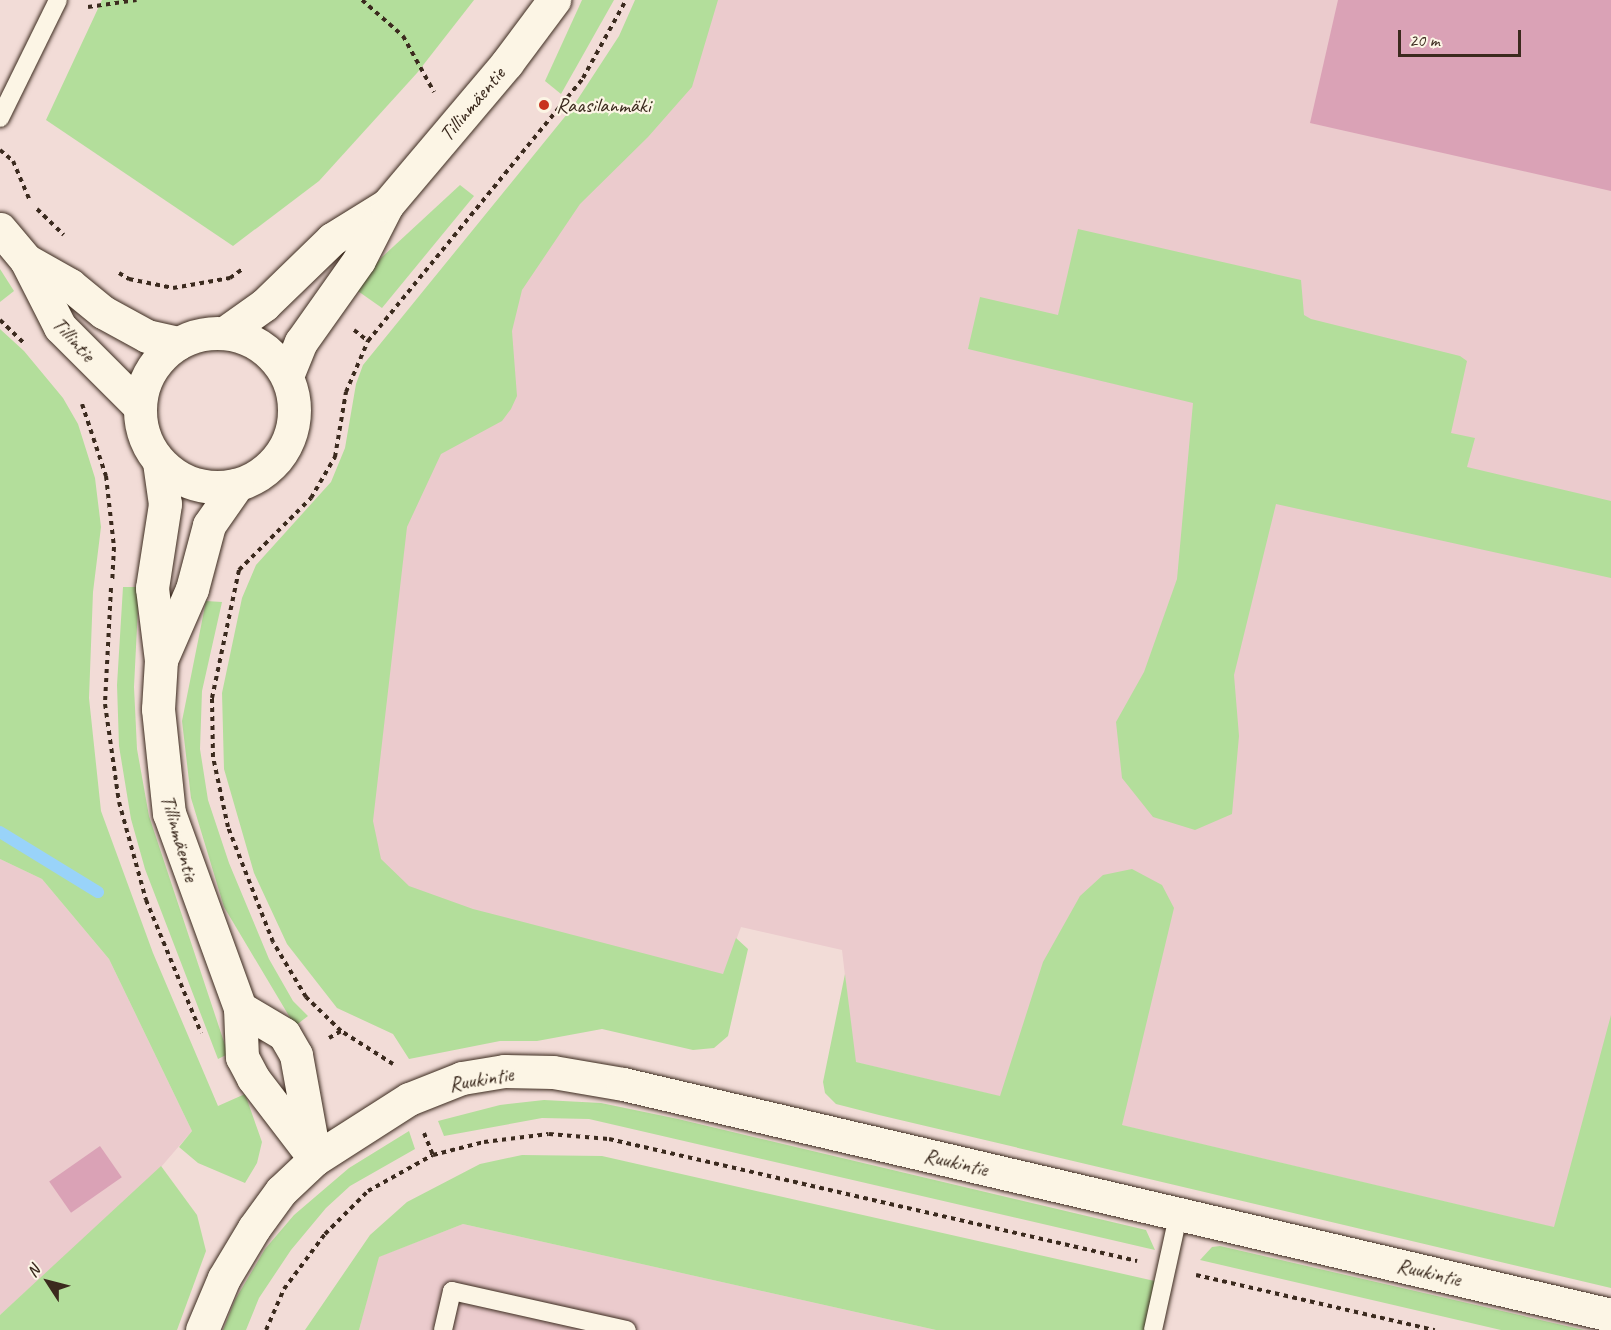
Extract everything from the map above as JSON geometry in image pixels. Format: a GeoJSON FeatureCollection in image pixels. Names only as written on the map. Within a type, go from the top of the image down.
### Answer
{"type":"FeatureCollection","features":[{"type":"Feature","properties":{"kind":"street","name":"Tillinmäentie"},"geometry":{"type":"LineString","coordinates":[[287,376],[301,342],[359,260],[387,205],[507,63],[554,0]]}},
{"type":"Feature","properties":{"kind":"street","name":"Tillinmäentie"},"geometry":{"type":"LineString","coordinates":[[226,332],[264,305],[332,239],[387,205]]}},
{"type":"Feature","properties":{"kind":"street","name":"Tillintie"},"geometry":{"type":"LineString","coordinates":[[0,229],[26,260],[60,327],[139,406]]}},
{"type":"Feature","properties":{"kind":"street","name":"Tillintie"},"geometry":{"type":"LineString","coordinates":[[26,260],[70,285],[103,312],[147,336],[178,343]]}},
{"type":"Feature","properties":{"kind":"street"},"geometry":{"type":"LineString","coordinates":[[226,332],[262,346],[287,376],[295,414],[283,451],[255,478],[237,485],[195,484],[159,462],[144,436],[139,406],[150,369],[178,343],[201,334],[226,332]]}},
{"type":"Feature","properties":{"kind":"street","name":"Tillinmäentie"},"geometry":{"type":"LineString","coordinates":[[159,462],[165,504],[152,588],[161,660],[158,709],[169,813],[240,1008],[242,1057],[253,1078],[315,1159]]}},
{"type":"Feature","properties":{"kind":"street","name":"Tillinmäentie"},"geometry":{"type":"LineString","coordinates":[[161,660],[192,589],[209,525],[237,485]]}},
{"type":"Feature","properties":{"kind":"street"},"geometry":{"type":"LineString","coordinates":[[202,1330],[224,1278],[254,1228],[281,1191],[315,1159],[296,1055],[284,1034],[240,1008]]}},
{"type":"Feature","properties":{"kind":"street","name":"Ruukintie"},"geometry":{"type":"LineString","coordinates":[[315,1159],[409,1099],[462,1078],[504,1071],[553,1072],[623,1084],[1179,1212],[1611,1315]]}},
{"type":"Feature","properties":{"kind":"lane"},"geometry":{"type":"LineString","coordinates":[[0,118],[55,6]]}},
{"type":"Feature","properties":{"kind":"lane"},"geometry":{"type":"LineString","coordinates":[[1153,1330],[1179,1212]]}},
{"type":"Feature","properties":{"kind":"lane"},"geometry":{"type":"LineString","coordinates":[[442,1330],[452,1292],[627,1330]]}},
{"type":"Feature","properties":{"kind":"path"},"geometry":{"type":"LineString","coordinates":[[55,6],[138,0]]}},
{"type":"Feature","properties":{"kind":"path"},"geometry":{"type":"LineString","coordinates":[[362,0],[403,36],[435,95],[442,87]]}},
{"type":"Feature","properties":{"kind":"path"},"geometry":{"type":"LineString","coordinates":[[433,1155],[394,1064],[341,1031],[306,997],[273,942],[228,827],[213,757],[212,698],[239,570],[311,498],[335,457],[346,392],[368,341],[583,78],[626,0]]}},
{"type":"Feature","properties":{"kind":"path"},"geometry":{"type":"LineString","coordinates":[[0,150],[13,161],[26,197],[66,237]]}},
{"type":"Feature","properties":{"kind":"path"},"geometry":{"type":"LineString","coordinates":[[110,268],[129,279],[173,288],[230,278],[246,266]]}},
{"type":"Feature","properties":{"kind":"path"},"geometry":{"type":"LineString","coordinates":[[266,1330],[284,1289],[325,1234],[368,1191],[433,1155],[484,1142],[549,1134],[609,1139],[1435,1330]]}},
{"type":"Feature","properties":{"kind":"shaded area"},"geometry":{"type":"Polygon","coordinates":[[[657,0],[1611,0],[1611,1221],[1568,1231],[855,1062],[842,950],[741,927],[723,975],[321,940],[325,614],[657,0]]]}},
{"type":"Feature","properties":{"kind":"shaded area"},"geometry":{"type":"Polygon","coordinates":[[[0,859],[42,879],[109,959],[192,1131],[149,1181],[0,1315],[0,859]]]}},
{"type":"Feature","properties":{"kind":"shaded area"},"geometry":{"type":"Polygon","coordinates":[[[463,1224],[936,1330],[359,1330],[378,1257],[463,1224]]]}},
{"type":"Feature","properties":{"kind":"green space"},"geometry":{"type":"Polygon","coordinates":[[[102,0],[474,0],[417,73],[319,181],[233,246],[46,120],[102,0]]]}},
{"type":"Feature","properties":{"kind":"green space"},"geometry":{"type":"Polygon","coordinates":[[[582,0],[614,0],[561,94],[545,81],[582,0]]]}},
{"type":"Feature","properties":{"kind":"green space"},"geometry":{"type":"Polygon","coordinates":[[[635,0],[718,0],[692,87],[648,137],[580,204],[522,290],[512,331],[517,396],[511,409],[502,421],[441,454],[407,527],[373,821],[381,859],[409,886],[473,909],[723,974],[736,938],[748,949],[728,1036],[714,1048],[693,1050],[602,1029],[537,1041],[500,1041],[409,1059],[393,1034],[337,1008],[287,944],[254,873],[224,769],[222,693],[242,598],[256,565],[331,482],[345,448],[356,384],[363,365],[572,108],[619,36],[635,0]]]}},
{"type":"Feature","properties":{"kind":"green space"},"geometry":{"type":"Polygon","coordinates":[[[460,185],[474,196],[382,308],[355,289],[381,258],[460,185]]]}},
{"type":"Feature","properties":{"kind":"green space"},"geometry":{"type":"Polygon","coordinates":[[[1078,229],[1301,280],[1304,315],[1311,319],[1460,356],[1467,361],[1451,433],[1475,438],[1467,467],[1611,501],[1611,578],[1276,504],[1234,675],[1239,736],[1232,814],[1195,830],[1153,817],[1122,778],[1116,722],[1144,672],[1177,579],[1193,403],[968,349],[980,297],[1058,315],[1078,229]]]}},
{"type":"Feature","properties":{"kind":"green space"},"geometry":{"type":"Polygon","coordinates":[[[0,269],[14,291],[0,302],[0,269]]]}},
{"type":"Feature","properties":{"kind":"green space"},"geometry":{"type":"Polygon","coordinates":[[[0,329],[24,351],[63,398],[78,424],[95,478],[101,527],[93,592],[89,698],[101,811],[153,953],[218,1106],[245,1094],[262,1142],[257,1163],[245,1183],[198,1163],[179,1147],[192,1131],[109,959],[42,879],[0,859],[0,329]]]}},
{"type":"Feature","properties":{"kind":"green space"},"geometry":{"type":"Polygon","coordinates":[[[123,587],[139,587],[134,687],[137,749],[149,816],[228,1054],[218,1059],[145,869],[131,819],[119,746],[117,685],[123,587]]]}},
{"type":"Feature","properties":{"kind":"green space"},"geometry":{"type":"Polygon","coordinates":[[[206,601],[222,602],[202,691],[200,749],[208,800],[229,863],[269,959],[293,1001],[308,1016],[295,1026],[224,907],[191,798],[182,721],[206,601]]]}},
{"type":"Feature","properties":{"kind":"green space"},"geometry":{"type":"Polygon","coordinates":[[[1132,869],[1162,885],[1174,908],[1122,1125],[1554,1227],[1611,1015],[1611,1288],[879,1115],[836,1104],[825,1093],[823,1082],[845,974],[856,1062],[1000,1096],[1043,962],[1080,896],[1103,875],[1132,869]]]}},
{"type":"Feature","properties":{"kind":"green space"},"geometry":{"type":"Polygon","coordinates":[[[544,1100],[601,1103],[678,1119],[1146,1230],[1155,1250],[589,1119],[542,1118],[444,1136],[438,1121],[500,1105],[544,1100]]]}},
{"type":"Feature","properties":{"kind":"green space"},"geometry":{"type":"Polygon","coordinates":[[[409,1131],[415,1149],[350,1186],[326,1208],[291,1250],[259,1298],[246,1330],[223,1330],[235,1300],[265,1249],[294,1215],[349,1168],[409,1131]]]}},
{"type":"Feature","properties":{"kind":"green space"},"geometry":{"type":"Polygon","coordinates":[[[522,1155],[602,1156],[1159,1282],[1144,1330],[936,1330],[463,1224],[379,1257],[359,1330],[305,1330],[370,1235],[407,1202],[480,1164],[522,1155]]]}},
{"type":"Feature","properties":{"kind":"green space"},"geometry":{"type":"Polygon","coordinates":[[[161,1166],[197,1215],[206,1251],[177,1330],[0,1330],[0,1315],[161,1166]]]}},
{"type":"Feature","properties":{"kind":"green space"},"geometry":{"type":"Polygon","coordinates":[[[1220,1246],[1584,1330],[1501,1330],[1200,1260],[1212,1247],[1220,1246]]]}},
{"type":"Feature","properties":{"kind":"building"},"geometry":{"type":"Polygon","coordinates":[[[1338,0],[1611,0],[1611,191],[1310,123],[1338,0]]]}},
{"type":"Feature","properties":{"kind":"building"},"geometry":{"type":"Polygon","coordinates":[[[100,1146],[122,1177],[71,1213],[49,1182],[100,1146]]]}},
{"type":"Feature","properties":{"kind":"waterway"},"geometry":{"type":"LineString","coordinates":[[0,832],[98,892]]}},
{"type":"Feature","properties":{"kind":"place","name":"Raasilanmäki"},"geometry":{"type":"Point","coordinates":[544,105]}}]}
